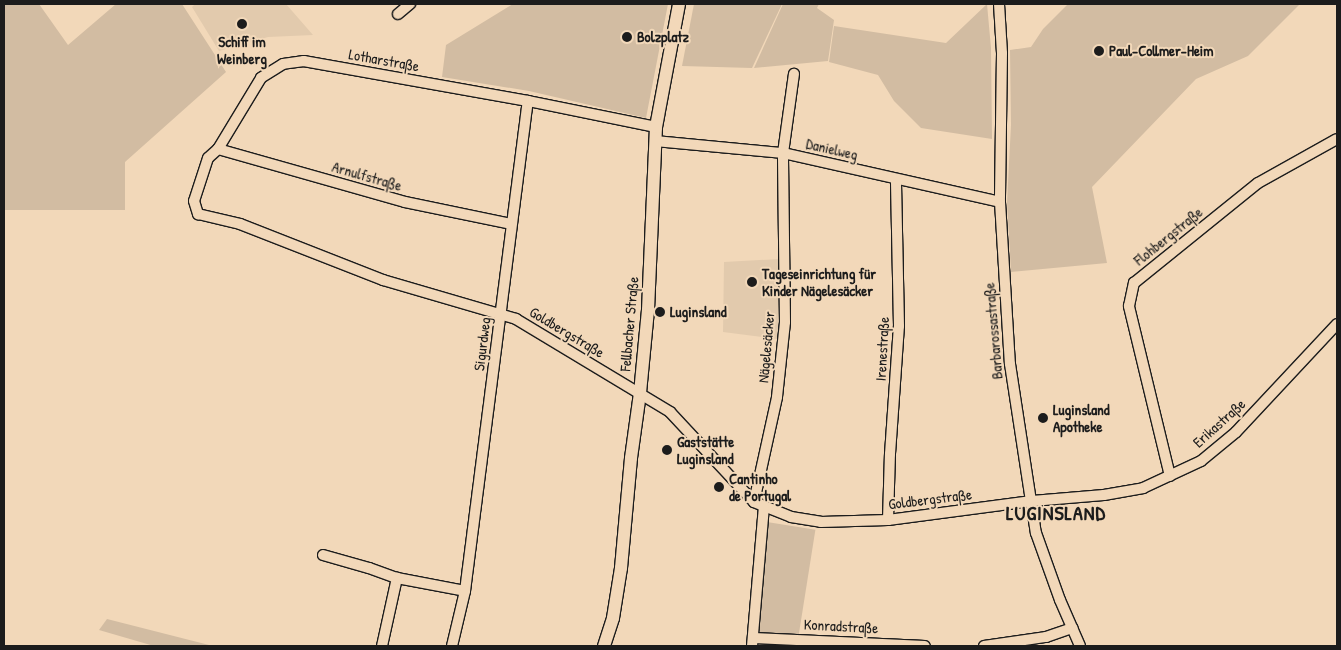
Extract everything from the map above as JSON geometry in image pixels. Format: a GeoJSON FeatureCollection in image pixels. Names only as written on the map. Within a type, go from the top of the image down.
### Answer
{"type":"FeatureCollection","features":[{"type":"Feature","properties":{"kind":"street"},"geometry":{"type":"LineString","coordinates":[[398,14],[410,4]]}},
{"type":"Feature","properties":{"kind":"street","name":"Fellbacher Straße"},"geometry":{"type":"LineString","coordinates":[[604,646],[613,618],[621,568],[631,458],[640,393],[648,310],[656,127],[679,4]]}},
{"type":"Feature","properties":{"kind":"street","name":"Barbarossastraße"},"geometry":{"type":"LineString","coordinates":[[999,4],[1002,53],[1000,202],[1010,364],[1036,533],[1080,646]]}},
{"type":"Feature","properties":{"kind":"street","name":"Lotharstraße"},"geometry":{"type":"LineString","coordinates":[[198,214],[194,201],[208,158],[218,149],[261,78],[283,64],[304,61],[528,100],[656,127]]}},
{"type":"Feature","properties":{"kind":"street","name":"Nägelesäcker"},"geometry":{"type":"LineString","coordinates":[[754,502],[776,397],[785,322],[783,153],[794,74]]}},
{"type":"Feature","properties":{"kind":"street","name":"Sigurdweg"},"geometry":{"type":"LineString","coordinates":[[452,646],[465,591],[528,100]]}},
{"type":"Feature","properties":{"kind":"street","name":"Flohbergstraße"},"geometry":{"type":"LineString","coordinates":[[1170,476],[1129,306],[1134,283],[1258,183],[1337,139]]}},
{"type":"Feature","properties":{"kind":"street","name":"Danielweg"},"geometry":{"type":"LineString","coordinates":[[655,141],[783,153],[1000,202]]}},
{"type":"Feature","properties":{"kind":"street","name":"Arnulfstraße"},"geometry":{"type":"LineString","coordinates":[[218,149],[405,202],[511,224]]}},
{"type":"Feature","properties":{"kind":"street","name":"Irenestraße"},"geometry":{"type":"LineString","coordinates":[[888,520],[890,454],[899,326],[896,179]]}},
{"type":"Feature","properties":{"kind":"street","name":"Goldbergstraße"},"geometry":{"type":"LineString","coordinates":[[198,214],[256,230],[383,280],[516,319],[670,412],[754,502],[792,517],[821,522],[888,520],[1032,501]]}},
{"type":"Feature","properties":{"kind":"street","name":"Erikastraße"},"geometry":{"type":"LineString","coordinates":[[1032,501],[1061,500],[1143,488],[1201,461],[1236,432],[1337,324]]}},
{"type":"Feature","properties":{"kind":"street"},"geometry":{"type":"LineString","coordinates":[[753,642],[764,506]]}},
{"type":"Feature","properties":{"kind":"street"},"geometry":{"type":"LineString","coordinates":[[324,555],[397,578],[465,591]]}},
{"type":"Feature","properties":{"kind":"street"},"geometry":{"type":"LineString","coordinates":[[382,646],[397,578]]}},
{"type":"Feature","properties":{"kind":"street"},"geometry":{"type":"LineString","coordinates":[[984,646],[1046,637],[1072,628]]}},
{"type":"Feature","properties":{"kind":"street","name":"Konradstraße"},"geometry":{"type":"LineString","coordinates":[[753,642],[925,646]]}},
{"type":"Feature","properties":{"kind":"shaded area"},"geometry":{"type":"Polygon","coordinates":[[[4,4],[39,4],[68,45],[116,4],[182,4],[226,72],[125,162],[125,210],[4,210],[4,4]]]}},
{"type":"Feature","properties":{"kind":"shaded area"},"geometry":{"type":"Polygon","coordinates":[[[195,4],[286,4],[313,35],[268,37],[219,51],[192,7],[195,4]]]}},
{"type":"Feature","properties":{"kind":"shaded area"},"geometry":{"type":"Polygon","coordinates":[[[513,4],[668,4],[646,118],[529,91],[442,77],[446,45],[513,4]]]}},
{"type":"Feature","properties":{"kind":"shaded area"},"geometry":{"type":"Polygon","coordinates":[[[694,4],[782,4],[752,68],[682,66],[694,4]]]}},
{"type":"Feature","properties":{"kind":"shaded area"},"geometry":{"type":"Polygon","coordinates":[[[783,4],[819,4],[817,8],[834,20],[828,61],[754,68],[783,4]]]}},
{"type":"Feature","properties":{"kind":"shaded area"},"geometry":{"type":"Polygon","coordinates":[[[987,4],[991,48],[992,139],[921,128],[894,101],[878,75],[829,62],[834,26],[946,43],[987,4]]]}},
{"type":"Feature","properties":{"kind":"shaded area"},"geometry":{"type":"Polygon","coordinates":[[[1068,4],[1300,4],[1248,56],[1196,79],[1092,187],[1107,263],[1011,272],[1007,202],[1011,125],[1010,50],[1031,47],[1043,29],[1068,4]]]}},
{"type":"Feature","properties":{"kind":"shaded area","name":"Tageseinrichtung für Kinder Nägelesäcker"},"geometry":{"type":"Polygon","coordinates":[[[780,259],[781,320],[777,339],[723,332],[724,262],[780,259]]]}},
{"type":"Feature","properties":{"kind":"shaded area"},"geometry":{"type":"Polygon","coordinates":[[[767,522],[815,530],[798,639],[750,632],[767,522]]]}},
{"type":"Feature","properties":{"kind":"shaded area"},"geometry":{"type":"Polygon","coordinates":[[[107,619],[213,646],[154,646],[99,630],[107,619]]]}},
{"type":"Feature","properties":{"kind":"place","name":"Schiff im Weinberg"},"geometry":{"type":"Point","coordinates":[242,24]}},
{"type":"Feature","properties":{"kind":"place","name":"Bolzplatz"},"geometry":{"type":"Point","coordinates":[627,37]}},
{"type":"Feature","properties":{"kind":"place","name":"Paul-Collmer-Heim"},"geometry":{"type":"Point","coordinates":[1099,51]}},
{"type":"Feature","properties":{"kind":"place","name":"Tageseinrichtung für Kinder Nägelesäcker"},"geometry":{"type":"Point","coordinates":[752,282]}},
{"type":"Feature","properties":{"kind":"place","name":"Luginsland"},"geometry":{"type":"Point","coordinates":[660,312]}},
{"type":"Feature","properties":{"kind":"place","name":"Luginsland Apotheke"},"geometry":{"type":"Point","coordinates":[1043,418]}},
{"type":"Feature","properties":{"kind":"place","name":"Gaststätte Luginsland"},"geometry":{"type":"Point","coordinates":[667,450]}},
{"type":"Feature","properties":{"kind":"place","name":"Cantinho de Portugal"},"geometry":{"type":"Point","coordinates":[719,487]}},
{"type":"Feature","properties":{"kind":"district","name":"LUGINSLAND"},"geometry":{"type":"Point","coordinates":[1056,512]}}]}
